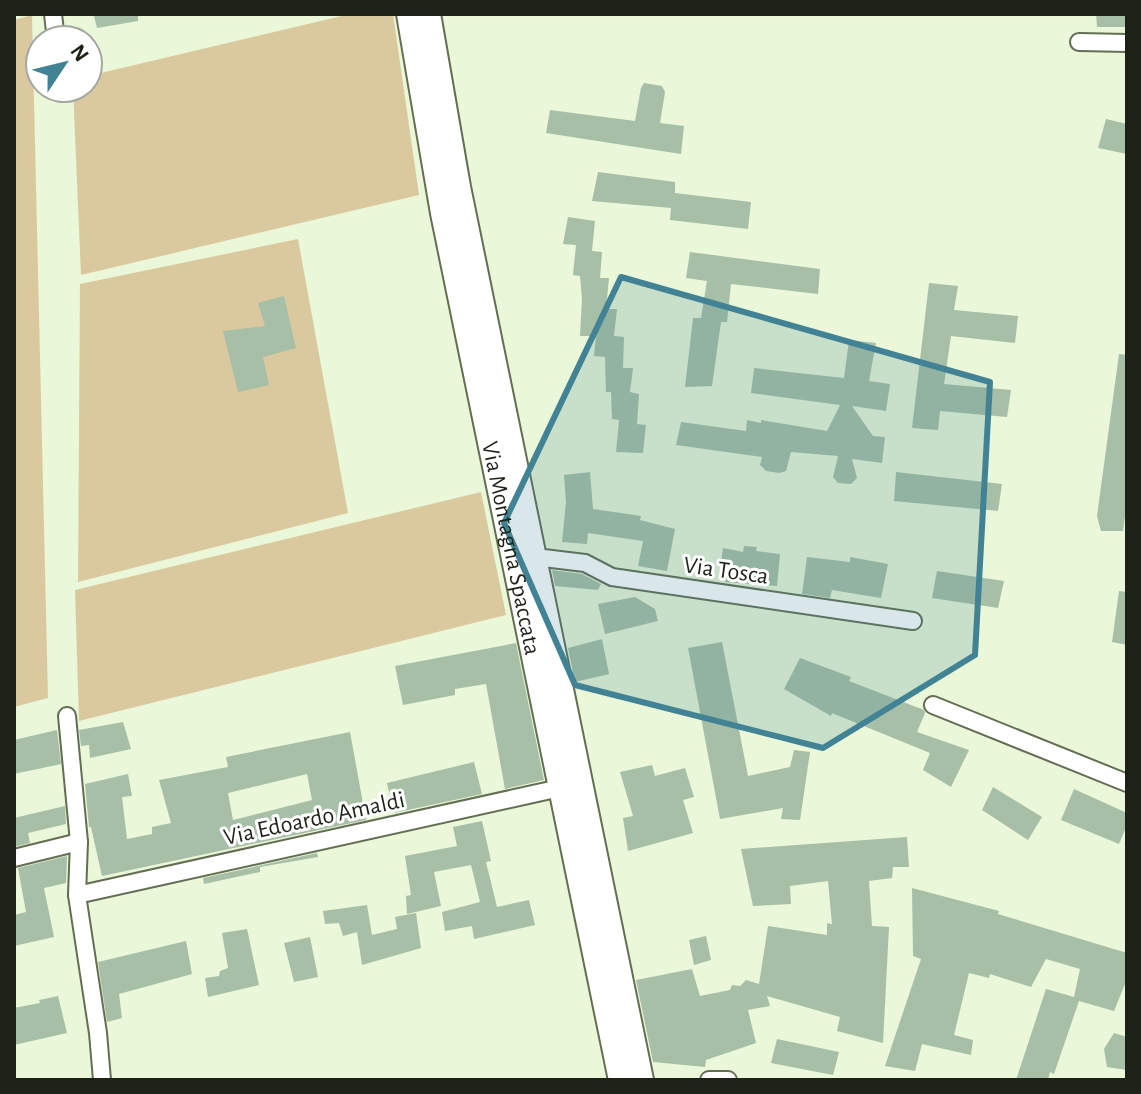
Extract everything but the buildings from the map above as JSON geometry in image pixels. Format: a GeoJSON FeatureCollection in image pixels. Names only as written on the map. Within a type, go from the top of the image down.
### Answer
{"type":"FeatureCollection","features":[{"type":"Feature","properties":{"kind":"main road","name":"Via Montagna Spaccata"},"geometry":{"type":"LineString","coordinates":[[409,14],[443,213],[621,1080]]}},
{"type":"Feature","properties":{"kind":"main road","name":"Via Montagna Spaccata"},"geometry":{"type":"LineString","coordinates":[[428,14],[458,187],[641,1080]]}},
{"type":"Feature","properties":{"kind":"street"},"geometry":{"type":"LineString","coordinates":[[1079,42],[1127,43]]}},
{"type":"Feature","properties":{"kind":"street","name":"Via Tosca"},"geometry":{"type":"LineString","coordinates":[[535,557],[585,563],[612,577],[913,621]]}},
{"type":"Feature","properties":{"kind":"street"},"geometry":{"type":"LineString","coordinates":[[933,705],[1127,783]]}},
{"type":"Feature","properties":{"kind":"street"},"geometry":{"type":"LineString","coordinates":[[67,716],[79,842],[77,895],[102,1080]]}},
{"type":"Feature","properties":{"kind":"street","name":"Via Edoardo Amaldi"},"geometry":{"type":"LineString","coordinates":[[77,895],[560,788]]}},
{"type":"Feature","properties":{"kind":"street"},"geometry":{"type":"LineString","coordinates":[[14,858],[79,842]]}},
{"type":"Feature","properties":{"kind":"street"},"geometry":{"type":"LineString","coordinates":[[709,1080],[728,1080]]}},
{"type":"Feature","properties":{"kind":"highlighted area"},"geometry":{"type":"Polygon","coordinates":[[[621,277],[990,382],[975,655],[823,748],[575,685],[504,523],[621,277]]]}},
{"type":"Feature","properties":{"kind":"shaded area"},"geometry":{"type":"Polygon","coordinates":[[[350,14],[393,14],[419,195],[81,275],[74,104],[104,104],[104,72],[350,14]]]}},
{"type":"Feature","properties":{"kind":"shaded area"},"geometry":{"type":"Polygon","coordinates":[[[32,15],[32,24],[24,24],[24,104],[34,104],[48,698],[14,707],[14,20],[32,15]]]}},
{"type":"Feature","properties":{"kind":"shaded area"},"geometry":{"type":"Polygon","coordinates":[[[298,239],[348,513],[78,582],[80,284],[298,239]]]}},
{"type":"Feature","properties":{"kind":"shaded area"},"geometry":{"type":"Polygon","coordinates":[[[481,492],[506,615],[79,721],[75,590],[481,492]]]}}]}
